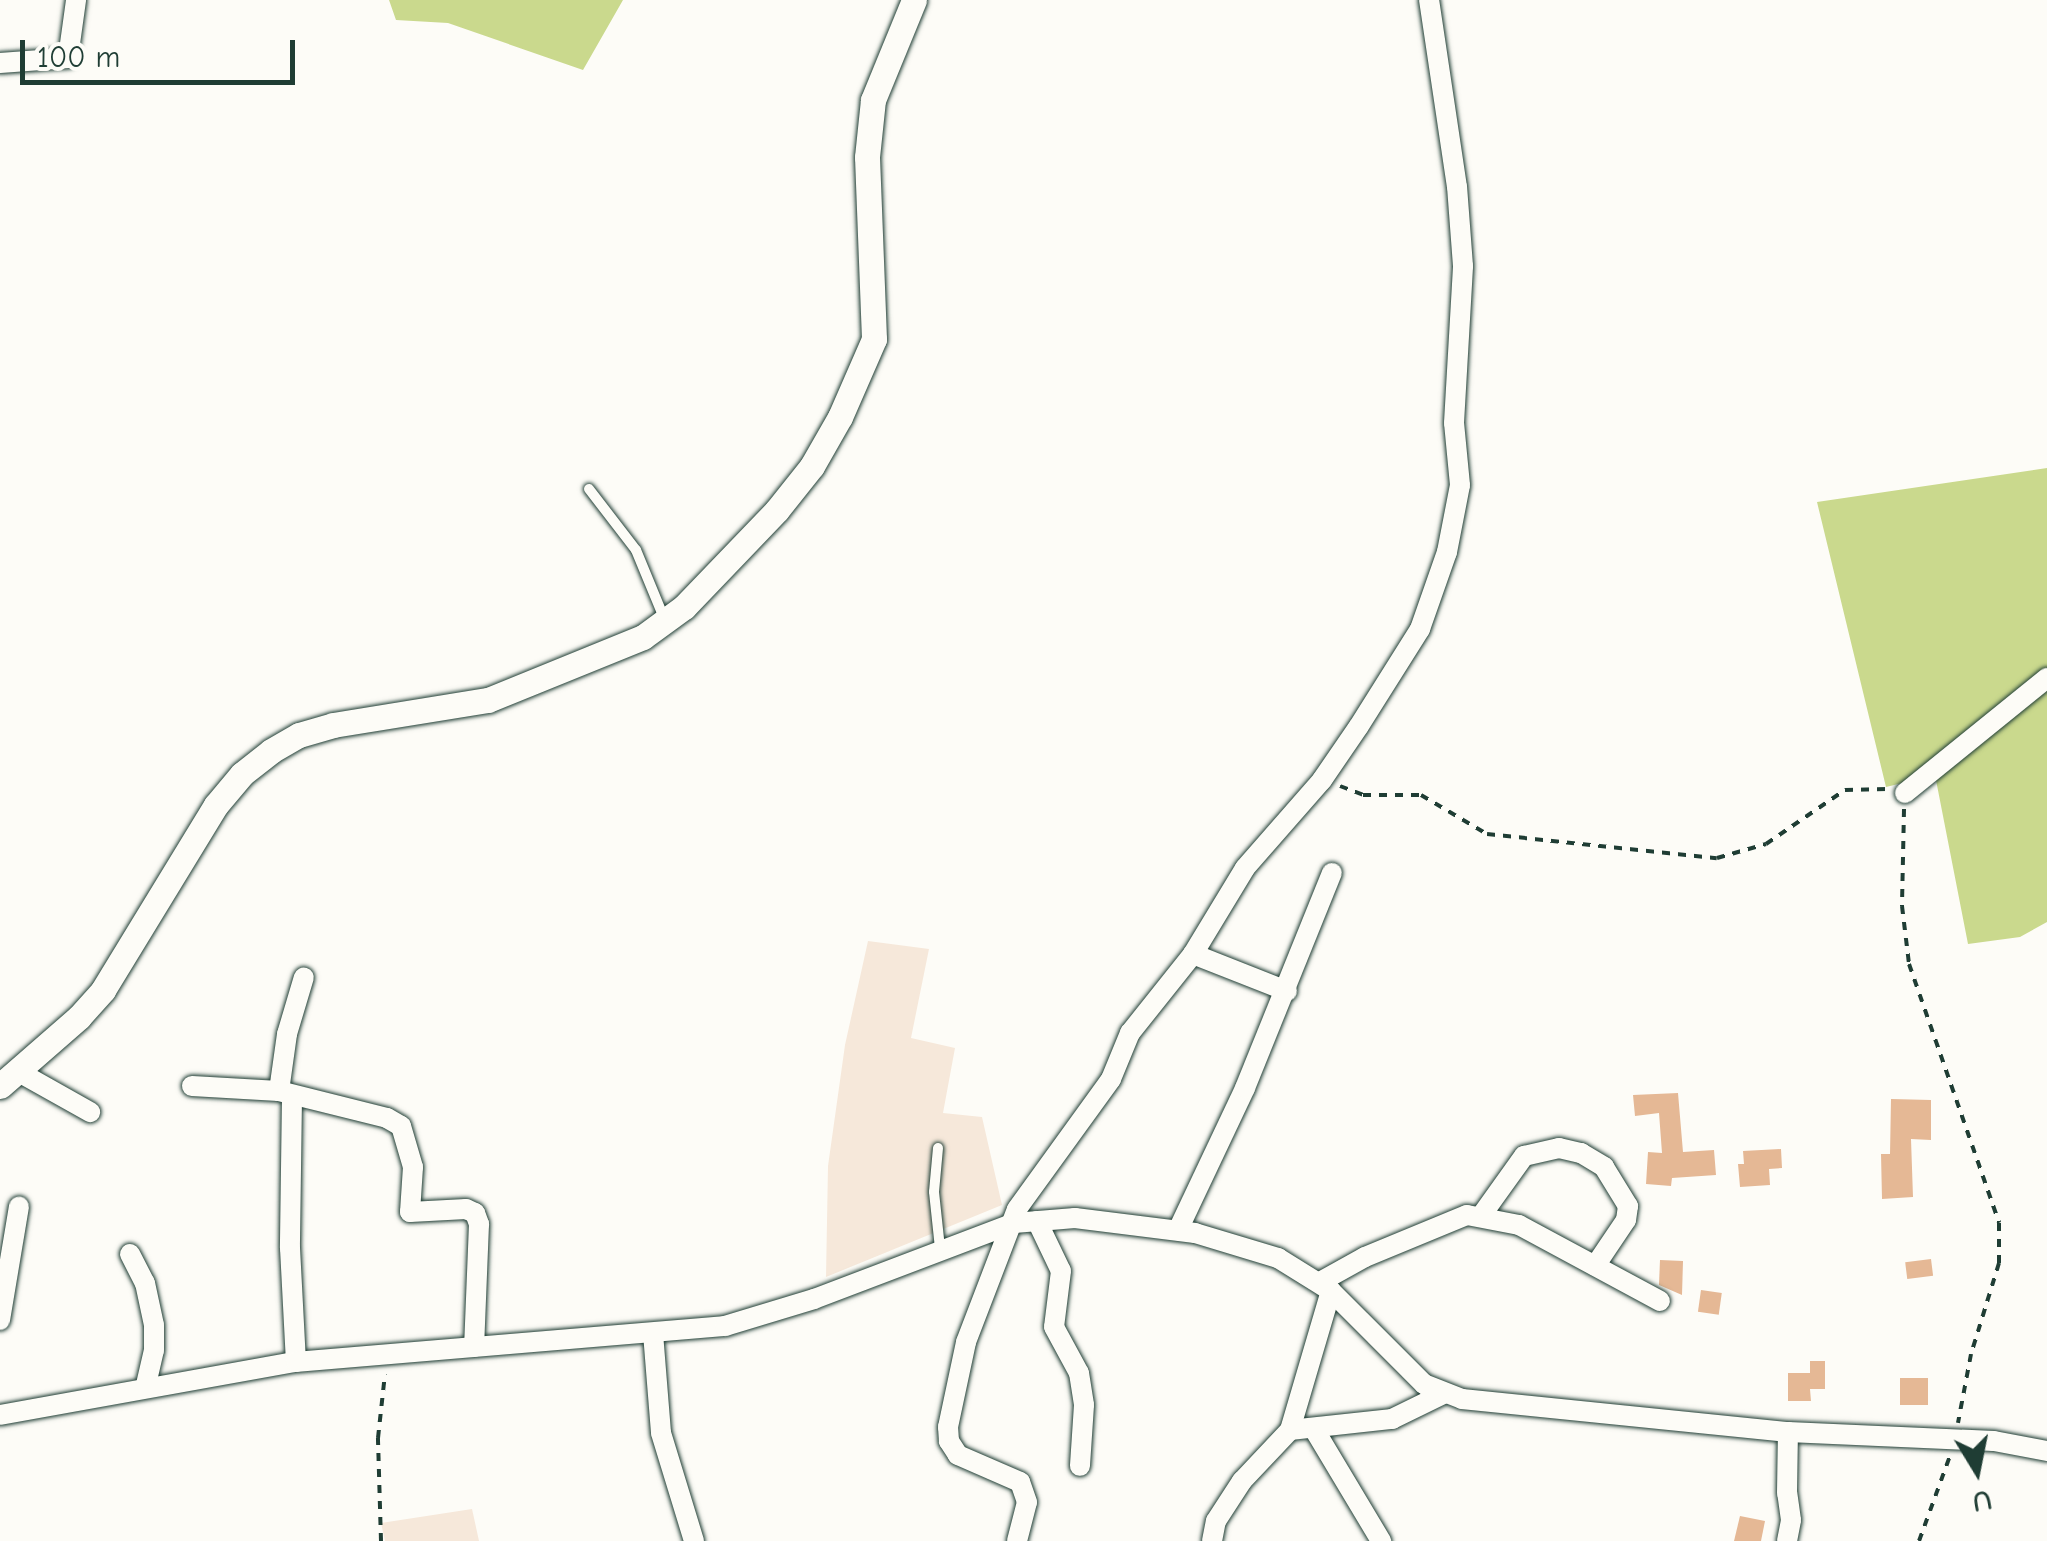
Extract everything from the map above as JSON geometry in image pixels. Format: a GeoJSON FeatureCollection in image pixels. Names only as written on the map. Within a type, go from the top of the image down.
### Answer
{"type":"FeatureCollection","features":[{"type":"Feature","properties":{"kind":"street"},"geometry":{"type":"LineString","coordinates":[[0,63],[68,58],[76,0]]}},
{"type":"Feature","properties":{"kind":"street"},"geometry":{"type":"LineString","coordinates":[[90,1112],[8,1078],[80,1018],[103,990],[216,805],[242,774],[299,735],[332,725],[488,700],[567,672],[666,624],[777,510],[812,466],[859,382],[874,338],[876,301],[867,157],[873,100],[914,0]]}},
{"type":"Feature","properties":{"kind":"street"},"geometry":{"type":"LineString","coordinates":[[1017,1541],[1027,1502],[1020,1482],[958,1455],[948,1441],[948,1427],[966,1342],[1017,1209],[1111,1079],[1130,1033],[1193,954],[1245,868],[1322,780],[1420,629],[1458,505],[1454,443],[1462,284],[1460,220],[1428,0]]}},
{"type":"Feature","properties":{"kind":"street"},"geometry":{"type":"LineString","coordinates":[[1905,793],[2047,678]]}},
{"type":"Feature","properties":{"kind":"street"},"geometry":{"type":"LineString","coordinates":[[1178,1230],[1287,991],[1332,874]]}},
{"type":"Feature","properties":{"kind":"street"},"geometry":{"type":"LineString","coordinates":[[1193,954],[1287,991]]}},
{"type":"Feature","properties":{"kind":"street"},"geometry":{"type":"LineString","coordinates":[[296,1362],[285,1094],[288,1034],[304,978]]}},
{"type":"Feature","properties":{"kind":"street"},"geometry":{"type":"LineString","coordinates":[[192,1086],[285,1094],[396,1121],[413,1167],[410,1212],[451,1208],[475,1214],[480,1242],[474,1347]]}},
{"type":"Feature","properties":{"kind":"street"},"geometry":{"type":"LineString","coordinates":[[1482,1216],[1524,1156],[1559,1148],[1581,1153],[1604,1167],[1628,1206],[1626,1220],[1595,1266]]}},
{"type":"Feature","properties":{"kind":"street"},"geometry":{"type":"LineString","coordinates":[[0,1320],[19,1206]]}},
{"type":"Feature","properties":{"kind":"street"},"geometry":{"type":"LineString","coordinates":[[1212,1541],[1216,1521],[1242,1480],[1290,1430],[1326,1287],[1364,1257],[1455,1217],[1482,1216],[1519,1225],[1660,1301]]}},
{"type":"Feature","properties":{"kind":"street"},"geometry":{"type":"LineString","coordinates":[[0,1415],[296,1362],[724,1326],[769,1315],[1014,1223],[1076,1218],[1178,1230],[1256,1249],[1326,1287],[1424,1384],[1442,1394],[1788,1432],[1994,1441],[2047,1451]]}},
{"type":"Feature","properties":{"kind":"street"},"geometry":{"type":"LineString","coordinates":[[1037,1221],[1061,1271],[1054,1327],[1075,1362],[1082,1389],[1080,1466]]}},
{"type":"Feature","properties":{"kind":"street"},"geometry":{"type":"LineString","coordinates":[[130,1254],[148,1295],[154,1326],[154,1350],[145,1388]]}},
{"type":"Feature","properties":{"kind":"street"},"geometry":{"type":"LineString","coordinates":[[652,1333],[660,1433],[694,1541]]}},
{"type":"Feature","properties":{"kind":"street"},"geometry":{"type":"LineString","coordinates":[[1290,1430],[1392,1419],[1442,1394]]}},
{"type":"Feature","properties":{"kind":"street"},"geometry":{"type":"LineString","coordinates":[[1314,1428],[1340,1478],[1381,1541]]}},
{"type":"Feature","properties":{"kind":"street"},"geometry":{"type":"LineString","coordinates":[[1787,1541],[1791,1520],[1788,1432]]}},
{"type":"Feature","properties":{"kind":"lane"},"geometry":{"type":"LineString","coordinates":[[589,489],[636,550],[666,624]]}},
{"type":"Feature","properties":{"kind":"lane"},"geometry":{"type":"LineString","coordinates":[[938,1148],[934,1192],[940,1248]]}},
{"type":"Feature","properties":{"kind":"path"},"geometry":{"type":"LineString","coordinates":[[1322,780],[1363,795],[1421,795],[1487,834],[1716,858],[1766,844],[1845,790],[1871,786],[1905,793],[1902,906],[1909,964],[1999,1223],[2000,1264],[1971,1354],[1954,1442],[1919,1541]]}},
{"type":"Feature","properties":{"kind":"path"},"geometry":{"type":"LineString","coordinates":[[381,1541],[378,1438],[387,1354]]}},
{"type":"Feature","properties":{"kind":"shaded area"},"geometry":{"type":"Polygon","coordinates":[[[868,941],[929,949],[911,1038],[955,1048],[943,1113],[982,1117],[1002,1205],[826,1277],[828,1166],[845,1045],[868,941]]]}},
{"type":"Feature","properties":{"kind":"shaded area"},"geometry":{"type":"Polygon","coordinates":[[[472,1509],[479,1541],[385,1541],[381,1523],[472,1509]]]}},
{"type":"Feature","properties":{"kind":"green space"},"geometry":{"type":"Polygon","coordinates":[[[389,0],[623,0],[583,70],[448,23],[396,20],[389,0]]]}},
{"type":"Feature","properties":{"kind":"green space"},"geometry":{"type":"Polygon","coordinates":[[[2047,468],[2047,922],[2020,937],[1968,944],[1935,775],[1886,787],[1817,502],[2047,468]]]}},
{"type":"Feature","properties":{"kind":"building"},"geometry":{"type":"Polygon","coordinates":[[[1678,1093],[1683,1152],[1714,1150],[1716,1175],[1672,1178],[1671,1186],[1646,1184],[1648,1152],[1662,1153],[1659,1113],[1635,1116],[1633,1095],[1678,1093]]]}},
{"type":"Feature","properties":{"kind":"building"},"geometry":{"type":"Polygon","coordinates":[[[1891,1099],[1931,1100],[1931,1140],[1911,1139],[1913,1197],[1882,1199],[1881,1154],[1890,1154],[1891,1099]]]}},
{"type":"Feature","properties":{"kind":"building"},"geometry":{"type":"Polygon","coordinates":[[[1781,1149],[1782,1168],[1769,1169],[1770,1185],[1740,1187],[1738,1164],[1744,1164],[1743,1151],[1781,1149]]]}},
{"type":"Feature","properties":{"kind":"building"},"geometry":{"type":"Polygon","coordinates":[[[1931,1259],[1933,1276],[1907,1279],[1905,1262],[1931,1259]]]}},
{"type":"Feature","properties":{"kind":"building"},"geometry":{"type":"Polygon","coordinates":[[[1660,1260],[1683,1261],[1682,1295],[1659,1285],[1660,1260]]]}},
{"type":"Feature","properties":{"kind":"building"},"geometry":{"type":"Polygon","coordinates":[[[1701,1290],[1722,1293],[1719,1315],[1698,1312],[1701,1290]]]}},
{"type":"Feature","properties":{"kind":"building"},"geometry":{"type":"Polygon","coordinates":[[[1810,1361],[1825,1361],[1825,1389],[1810,1389],[1811,1401],[1788,1401],[1788,1373],[1810,1373],[1810,1361]]]}},
{"type":"Feature","properties":{"kind":"building"},"geometry":{"type":"Polygon","coordinates":[[[1900,1378],[1928,1378],[1928,1405],[1900,1405],[1900,1378]]]}},
{"type":"Feature","properties":{"kind":"building"},"geometry":{"type":"Polygon","coordinates":[[[1740,1516],[1765,1521],[1761,1541],[1734,1541],[1740,1516]]]}}]}
